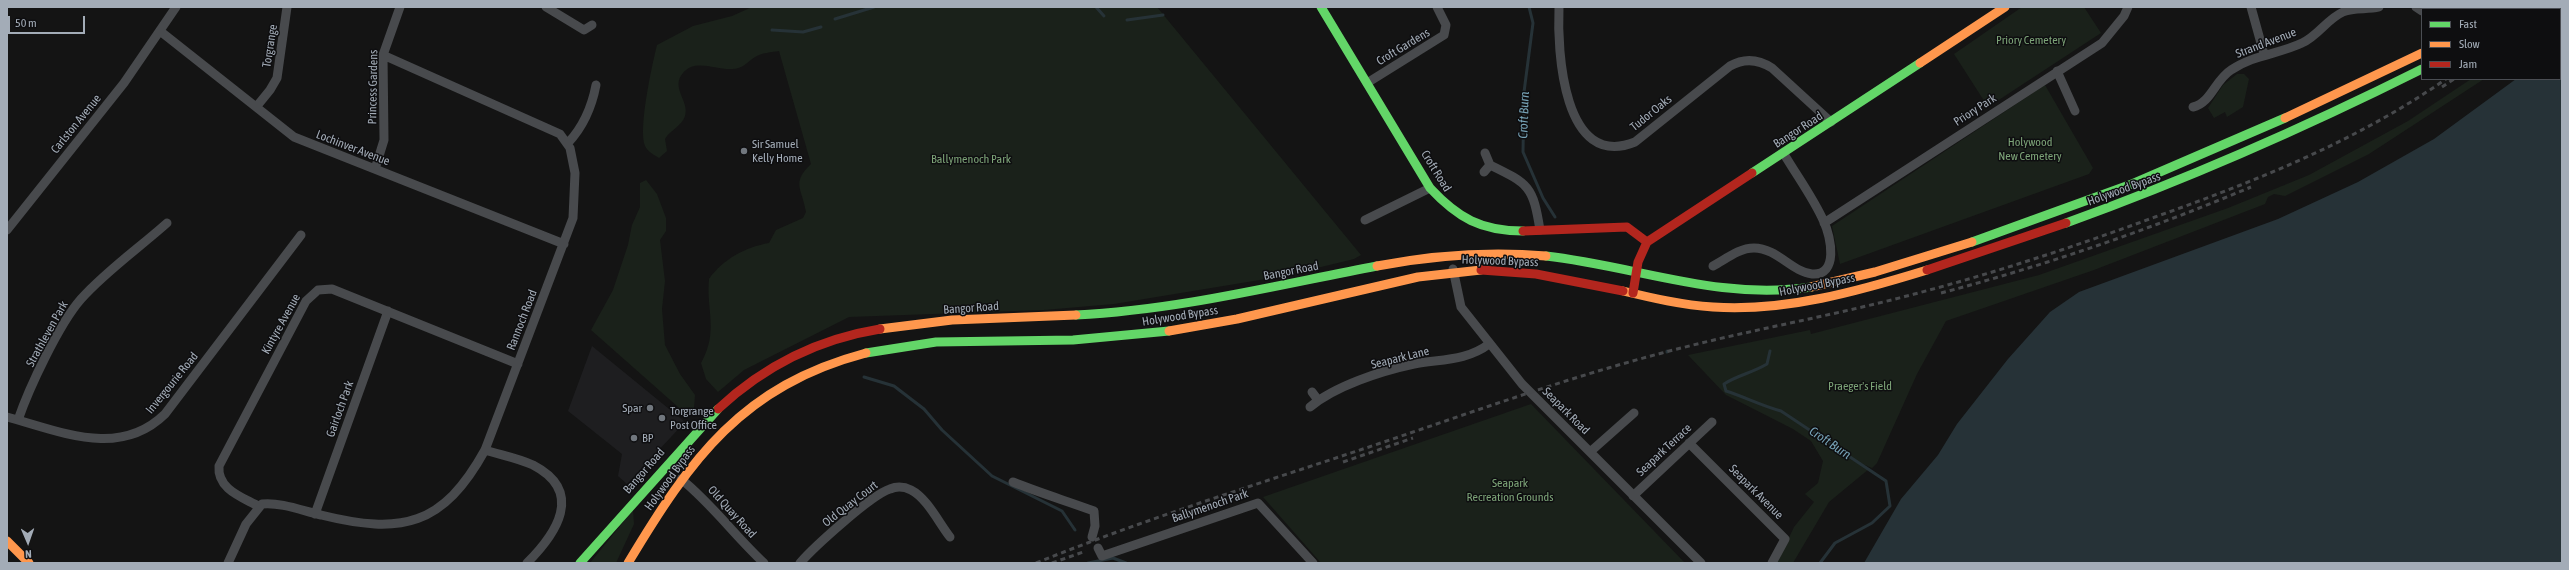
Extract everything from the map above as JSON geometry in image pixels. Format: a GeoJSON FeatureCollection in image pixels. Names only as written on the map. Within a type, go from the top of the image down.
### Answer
{"type":"FeatureCollection","features":[{"type":"Feature","properties":{"kind":"main road","name":"Croft Road"},"geometry":{"type":"LineString","coordinates":[[1321,7],[1430,188],[1439,201],[1450,210],[1476,224],[1510,231],[1627,227],[1647,242]]}},
{"type":"Feature","properties":{"kind":"main road","name":"Bangor Road"},"geometry":{"type":"LineString","coordinates":[[1647,242],[1784,154],[2006,7]]}},
{"type":"Feature","properties":{"kind":"main road","name":"Holywood Bypass"},"geometry":{"type":"LineString","coordinates":[[1450,254],[1479,252],[1533,255],[1586,262],[1678,284],[1723,291],[1754,292],[1795,289],[1877,271],[1990,236],[2166,172],[2421,54]]}},
{"type":"Feature","properties":{"kind":"main road","name":"Holywood Bypass"},"geometry":{"type":"LineString","coordinates":[[628,563],[681,478],[710,444],[753,404],[788,380],[836,360],[872,349],[937,342],[1078,339],[1187,329],[1332,296],[1453,272],[1525,272],[1691,305],[1768,307],[1863,288],[2026,238],[2156,190],[2279,138],[2421,69]]}},
{"type":"Feature","properties":{"kind":"main road"},"geometry":{"type":"LineString","coordinates":[[1633,293],[1642,252],[1647,242]]}},
{"type":"Feature","properties":{"kind":"main road","name":"Bangor Road"},"geometry":{"type":"LineString","coordinates":[[580,563],[677,451],[731,395],[786,359],[829,341],[859,331],[883,327],[972,319],[1127,311],[1187,302],[1450,254]]}},
{"type":"Feature","properties":{"kind":"main road"},"geometry":{"type":"LineString","coordinates":[[829,341],[836,360]]}},
{"type":"Feature","properties":{"kind":"main road"},"geometry":{"type":"LineString","coordinates":[[7,541],[29,563]]}},
{"type":"Feature","properties":{"kind":"street","name":"Carlston Avenue"},"geometry":{"type":"LineString","coordinates":[[7,230],[105,107],[176,7]]}},
{"type":"Feature","properties":{"kind":"street","name":"Torgrange"},"geometry":{"type":"LineString","coordinates":[[257,106],[270,90],[277,78],[287,7]]}},
{"type":"Feature","properties":{"kind":"street","name":"Princess Gardens"},"geometry":{"type":"LineString","coordinates":[[375,169],[384,140],[383,55],[400,7]]}},
{"type":"Feature","properties":{"kind":"street"},"geometry":{"type":"LineString","coordinates":[[546,7],[584,30],[592,26]]}},
{"type":"Feature","properties":{"kind":"street","name":"Croft Gardens"},"geometry":{"type":"LineString","coordinates":[[1367,83],[1444,35],[1446,25],[1437,7]]}},
{"type":"Feature","properties":{"kind":"street","name":"Tudor Oaks"},"geometry":{"type":"LineString","coordinates":[[1559,7],[1561,55],[1575,118],[1583,132],[1595,142],[1619,146],[1635,142],[1730,66],[1749,60],[1761,62],[1772,68],[1831,122]]}},
{"type":"Feature","properties":{"kind":"street","name":"Priory Park"},"geometry":{"type":"LineString","coordinates":[[1824,223],[2102,42],[2124,16],[2128,7]]}},
{"type":"Feature","properties":{"kind":"street"},"geometry":{"type":"LineString","coordinates":[[2251,7],[2264,54]]}},
{"type":"Feature","properties":{"kind":"street","name":"Strand Avenue"},"geometry":{"type":"LineString","coordinates":[[2193,107],[2200,105],[2218,80],[2231,70],[2264,54],[2304,42],[2325,23],[2348,8],[2368,10],[2379,7]]}},
{"type":"Feature","properties":{"kind":"street","name":"Lochinver Avenue"},"geometry":{"type":"LineString","coordinates":[[160,31],[257,106],[294,137],[564,244]]}},
{"type":"Feature","properties":{"kind":"street"},"geometry":{"type":"LineString","coordinates":[[383,55],[555,130],[568,143],[582,125],[594,97],[596,85]]}},
{"type":"Feature","properties":{"kind":"street"},"geometry":{"type":"LineString","coordinates":[[2057,71],[2075,111]]}},
{"type":"Feature","properties":{"kind":"street","name":"Rannoch Road"},"geometry":{"type":"LineString","coordinates":[[258,506],[268,504],[372,526],[397,524],[422,517],[444,505],[470,477],[486,450],[573,218],[576,201],[575,173],[568,143]]}},
{"type":"Feature","properties":{"kind":"street"},"geometry":{"type":"LineString","coordinates":[[1485,153],[1487,169],[1527,185],[1537,209],[1540,230]]}},
{"type":"Feature","properties":{"kind":"street"},"geometry":{"type":"LineString","coordinates":[[1713,266],[1747,248],[1762,249],[1772,252],[1806,272],[1818,273],[1826,269],[1831,259],[1824,223],[1784,154]]}},
{"type":"Feature","properties":{"kind":"street"},"geometry":{"type":"LineString","coordinates":[[1365,220],[1430,188]]}},
{"type":"Feature","properties":{"kind":"street","name":"Strathleven Park"},"geometry":{"type":"LineString","coordinates":[[18,420],[25,400],[64,325],[81,300],[168,223]]}},
{"type":"Feature","properties":{"kind":"street","name":"Invergourie Road"},"geometry":{"type":"LineString","coordinates":[[7,417],[100,440],[121,438],[146,429],[164,414],[301,235]]}},
{"type":"Feature","properties":{"kind":"street","name":"Seapark Road"},"geometry":{"type":"LineString","coordinates":[[1450,254],[1461,307],[1489,344],[1522,384],[1701,563]]}},
{"type":"Feature","properties":{"kind":"street"},"geometry":{"type":"LineString","coordinates":[[1730,256],[1734,265]]}},
{"type":"Feature","properties":{"kind":"street","name":"Kintyre Avenue"},"geometry":{"type":"LineString","coordinates":[[258,506],[225,485],[219,477],[219,466],[308,298],[318,290],[332,289],[518,364]]}},
{"type":"Feature","properties":{"kind":"street","name":"Gairloch Park"},"geometry":{"type":"LineString","coordinates":[[315,514],[388,311]]}},
{"type":"Feature","properties":{"kind":"street","name":"Seapark Lane"},"geometry":{"type":"LineString","coordinates":[[1310,407],[1332,391],[1413,364],[1476,354],[1489,344]]}},
{"type":"Feature","properties":{"kind":"street"},"geometry":{"type":"LineString","coordinates":[[1312,392],[1318,400]]}},
{"type":"Feature","properties":{"kind":"street"},"geometry":{"type":"LineString","coordinates":[[1590,452],[1634,413]]}},
{"type":"Feature","properties":{"kind":"street","name":"Seapark Terrace"},"geometry":{"type":"LineString","coordinates":[[1634,496],[1712,422]]}},
{"type":"Feature","properties":{"kind":"street","name":"Seapark Avenue"},"geometry":{"type":"LineString","coordinates":[[1689,443],[1785,539],[1772,563]]}},
{"type":"Feature","properties":{"kind":"street"},"geometry":{"type":"LineString","coordinates":[[486,450],[532,465],[550,479],[558,491],[561,506],[556,528],[527,563]]}},
{"type":"Feature","properties":{"kind":"street","name":"Old Quay Road"},"geometry":{"type":"LineString","coordinates":[[681,478],[704,498],[743,544],[764,563]]}},
{"type":"Feature","properties":{"kind":"street"},"geometry":{"type":"LineString","coordinates":[[1013,482],[1046,496],[1067,501],[1094,511],[1095,526],[1092,537]]}},
{"type":"Feature","properties":{"kind":"street","name":"Old Quay Court"},"geometry":{"type":"LineString","coordinates":[[800,563],[854,514],[881,493],[896,487],[906,488],[919,496],[950,537]]}},
{"type":"Feature","properties":{"kind":"street","name":"Ballymenoch Park"},"geometry":{"type":"LineString","coordinates":[[1098,548],[1102,556],[1258,503],[1313,563]]}},
{"type":"Feature","properties":{"kind":"street"},"geometry":{"type":"LineString","coordinates":[[228,563],[246,524],[258,506]]}},
{"type":"Feature","properties":{"kind":"shaded area"},"geometry":{"type":"Polygon","coordinates":[[[2561,46],[2562,563],[1864,563],[1901,499],[1938,455],[1957,424],[2008,359],[2050,312],[2079,292],[2278,219],[2358,182],[2434,139],[2515,80],[2561,80],[2561,46]]]}},
{"type":"Feature","properties":{"kind":"shaded area"},"geometry":{"type":"Polygon","coordinates":[[[592,346],[685,422],[627,484],[618,476],[622,454],[568,411],[592,346]]]}},
{"type":"Feature","properties":{"kind":"green space","name":"Ballymenoch Park"},"geometry":{"type":"Polygon","coordinates":[[[752,7],[1157,7],[1361,255],[1354,259],[1284,276],[1114,304],[1044,310],[849,317],[744,370],[718,392],[706,379],[701,363],[706,352],[711,331],[709,279],[728,260],[744,251],[769,243],[776,230],[803,218],[806,212],[800,181],[801,176],[811,164],[779,51],[757,56],[742,67],[736,69],[700,65],[693,66],[683,73],[680,79],[679,89],[685,105],[685,116],[681,123],[665,139],[667,151],[659,158],[645,146],[643,138],[644,112],[657,45],[693,26],[732,16],[752,7]]]}},
{"type":"Feature","properties":{"kind":"green space","name":"Priory Cemetery"},"geometry":{"type":"Polygon","coordinates":[[[2022,7],[2084,7],[2101,33],[1988,107],[1954,54],[2022,7]]]}},
{"type":"Feature","properties":{"kind":"green space"},"geometry":{"type":"Polygon","coordinates":[[[2237,74],[2244,74],[2249,79],[2243,107],[2227,117],[2225,112],[2214,118],[2208,108],[2223,85],[2237,74]]]}},
{"type":"Feature","properties":{"kind":"green space","name":"Praeger's Field"},"geometry":{"type":"Polygon","coordinates":[[[2470,80],[2482,80],[2369,154],[2285,196],[2274,194],[2268,197],[2265,204],[2094,270],[1946,321],[1917,374],[1877,463],[1872,468],[1848,458],[1869,469],[1829,502],[1793,563],[1777,563],[1794,527],[1814,502],[1805,494],[1818,483],[1823,461],[1811,441],[1793,429],[1726,395],[1688,355],[1810,330],[1811,334],[2039,275],[2228,208],[2309,175],[2408,121],[2470,80]]]}},
{"type":"Feature","properties":{"kind":"green space","name":"Holywood New Cemetery"},"geometry":{"type":"Polygon","coordinates":[[[2045,85],[2093,168],[2089,174],[1840,264],[1832,226],[2045,85]]]}},
{"type":"Feature","properties":{"kind":"green space"},"geometry":{"type":"Polygon","coordinates":[[[646,180],[657,194],[666,218],[666,231],[660,240],[665,281],[662,309],[665,345],[680,374],[695,395],[694,408],[686,414],[591,330],[613,290],[628,245],[632,225],[640,207],[640,183],[646,180]]]}},
{"type":"Feature","properties":{"kind":"green space","name":"Seapark Recreation Grounds"},"geometry":{"type":"Polygon","coordinates":[[[1531,404],[1685,563],[1321,563],[1263,497],[1531,404]]]}},
{"type":"Feature","properties":{"kind":"green space"},"geometry":{"type":"Polygon","coordinates":[[[633,510],[634,524],[616,563],[590,563],[633,510]]]}},
{"type":"Feature","properties":{"kind":"waterway"},"geometry":{"type":"LineString","coordinates":[[835,19],[874,7]]}},
{"type":"Feature","properties":{"kind":"waterway"},"geometry":{"type":"LineString","coordinates":[[1096,7],[1104,16]]}},
{"type":"Feature","properties":{"kind":"waterway","name":"Croft Burn"},"geometry":{"type":"LineString","coordinates":[[1529,7],[1533,23],[1524,92],[1523,152],[1543,198],[1555,217]]}},
{"type":"Feature","properties":{"kind":"waterway"},"geometry":{"type":"LineString","coordinates":[[1127,20],[1163,15]]}},
{"type":"Feature","properties":{"kind":"waterway"},"geometry":{"type":"LineString","coordinates":[[772,30],[803,32],[821,27]]}},
{"type":"Feature","properties":{"kind":"waterway","name":"Croft Burn"},"geometry":{"type":"LineString","coordinates":[[1770,351],[1767,364],[1724,384],[1726,391],[1781,411],[1886,481],[1890,506],[1872,523],[1835,543],[1820,563]]}},
{"type":"Feature","properties":{"kind":"waterway"},"geometry":{"type":"LineString","coordinates":[[864,377],[894,386],[924,409],[942,430],[992,476],[1062,511],[1075,530]]}},
{"type":"Feature","properties":{"kind":"waterway"},"geometry":{"type":"LineString","coordinates":[[1088,563],[1113,558],[1126,563]]}},
{"type":"Feature","properties":{"kind":"railway"},"geometry":{"type":"LineString","coordinates":[[1036,563],[1202,502],[1588,374],[1689,346],[1911,295],[2016,265],[2086,242],[2231,189],[2305,158],[2377,122],[2444,80]]}},
{"type":"Feature","properties":{"kind":"railway"},"geometry":{"type":"LineString","coordinates":[[2442,87],[2452,80]]}},
{"type":"Feature","properties":{"kind":"railway"},"geometry":{"type":"LineString","coordinates":[[1941,293],[2020,271],[2137,232],[2251,187]]}},
{"type":"Feature","properties":{"kind":"railway"},"geometry":{"type":"LineString","coordinates":[[1343,462],[1413,438]]}},
{"type":"Feature","properties":{"kind":"railway"},"geometry":{"type":"LineString","coordinates":[[1052,563],[1086,551]]}},
{"type":"Feature","properties":{"kind":"traffic: fast"},"geometry":{"type":"LineString","coordinates":[[1321,7],[1430,188],[1450,207],[1471,221],[1495,228],[1523,231]]}},
{"type":"Feature","properties":{"kind":"traffic: fast"},"geometry":{"type":"LineString","coordinates":[[1752,173],[1920,63]]}},
{"type":"Feature","properties":{"kind":"traffic: fast"},"geometry":{"type":"LineString","coordinates":[[2066,223],[2157,189],[2291,132],[2421,69]]}},
{"type":"Feature","properties":{"kind":"traffic: fast"},"geometry":{"type":"LineString","coordinates":[[1972,242],[2132,184],[2285,118]]}},
{"type":"Feature","properties":{"kind":"traffic: fast"},"geometry":{"type":"LineString","coordinates":[[1546,256],[1710,286],[1777,290],[1811,287]]}},
{"type":"Feature","properties":{"kind":"traffic: fast"},"geometry":{"type":"LineString","coordinates":[[1076,315],[1152,308],[1227,296],[1377,266]]}},
{"type":"Feature","properties":{"kind":"traffic: fast"},"geometry":{"type":"LineString","coordinates":[[866,353],[936,342],[1073,340],[1169,331]]}},
{"type":"Feature","properties":{"kind":"traffic: fast"},"geometry":{"type":"LineString","coordinates":[[580,563],[718,409]]}},
{"type":"Feature","properties":{"kind":"traffic: slow"},"geometry":{"type":"LineString","coordinates":[[1920,63],[2005,7]]}},
{"type":"Feature","properties":{"kind":"traffic: slow"},"geometry":{"type":"LineString","coordinates":[[2285,118],[2421,53]]}},
{"type":"Feature","properties":{"kind":"traffic: slow"},"geometry":{"type":"LineString","coordinates":[[1811,287],[1875,272],[1972,242]]}},
{"type":"Feature","properties":{"kind":"traffic: slow"},"geometry":{"type":"LineString","coordinates":[[1377,266],[1419,259],[1461,255],[1503,254],[1546,256]]}},
{"type":"Feature","properties":{"kind":"traffic: slow"},"geometry":{"type":"LineString","coordinates":[[1169,331],[1237,319],[1418,277],[1481,270]]}},
{"type":"Feature","properties":{"kind":"traffic: slow"},"geometry":{"type":"LineString","coordinates":[[1623,291],[1690,305],[1740,308],[1794,303],[1822,298],[1927,270]]}},
{"type":"Feature","properties":{"kind":"traffic: slow"},"geometry":{"type":"LineString","coordinates":[[880,329],[952,320],[1076,315]]}},
{"type":"Feature","properties":{"kind":"traffic: slow"},"geometry":{"type":"LineString","coordinates":[[628,563],[674,491],[698,459],[724,431],[753,406],[785,385],[823,367],[866,353]]}},
{"type":"Feature","properties":{"kind":"traffic: slow"},"geometry":{"type":"LineString","coordinates":[[7,541],[29,563]]}},
{"type":"Feature","properties":{"kind":"traffic: jam"},"geometry":{"type":"LineString","coordinates":[[1633,293],[1638,262],[1647,242],[1752,173]]}},
{"type":"Feature","properties":{"kind":"traffic: jam"},"geometry":{"type":"LineString","coordinates":[[1927,270],[2066,223]]}},
{"type":"Feature","properties":{"kind":"traffic: jam"},"geometry":{"type":"LineString","coordinates":[[1523,231],[1627,227],[1647,242]]}},
{"type":"Feature","properties":{"kind":"traffic: jam"},"geometry":{"type":"LineString","coordinates":[[1481,270],[1536,274],[1623,291]]}},
{"type":"Feature","properties":{"kind":"traffic: jam"},"geometry":{"type":"LineString","coordinates":[[718,409],[754,380],[773,367],[793,357],[814,347],[835,340],[880,329]]}},
{"type":"Feature","properties":{"kind":"place","name":"Sir Samuel Kelly Home"},"geometry":{"type":"Point","coordinates":[744,151]}},
{"type":"Feature","properties":{"kind":"place","name":"Spar"},"geometry":{"type":"Point","coordinates":[650,408]}},
{"type":"Feature","properties":{"kind":"place","name":"Torgrange Post Office"},"geometry":{"type":"Point","coordinates":[662,418]}},
{"type":"Feature","properties":{"kind":"place","name":"BP"},"geometry":{"type":"Point","coordinates":[634,438]}}]}
